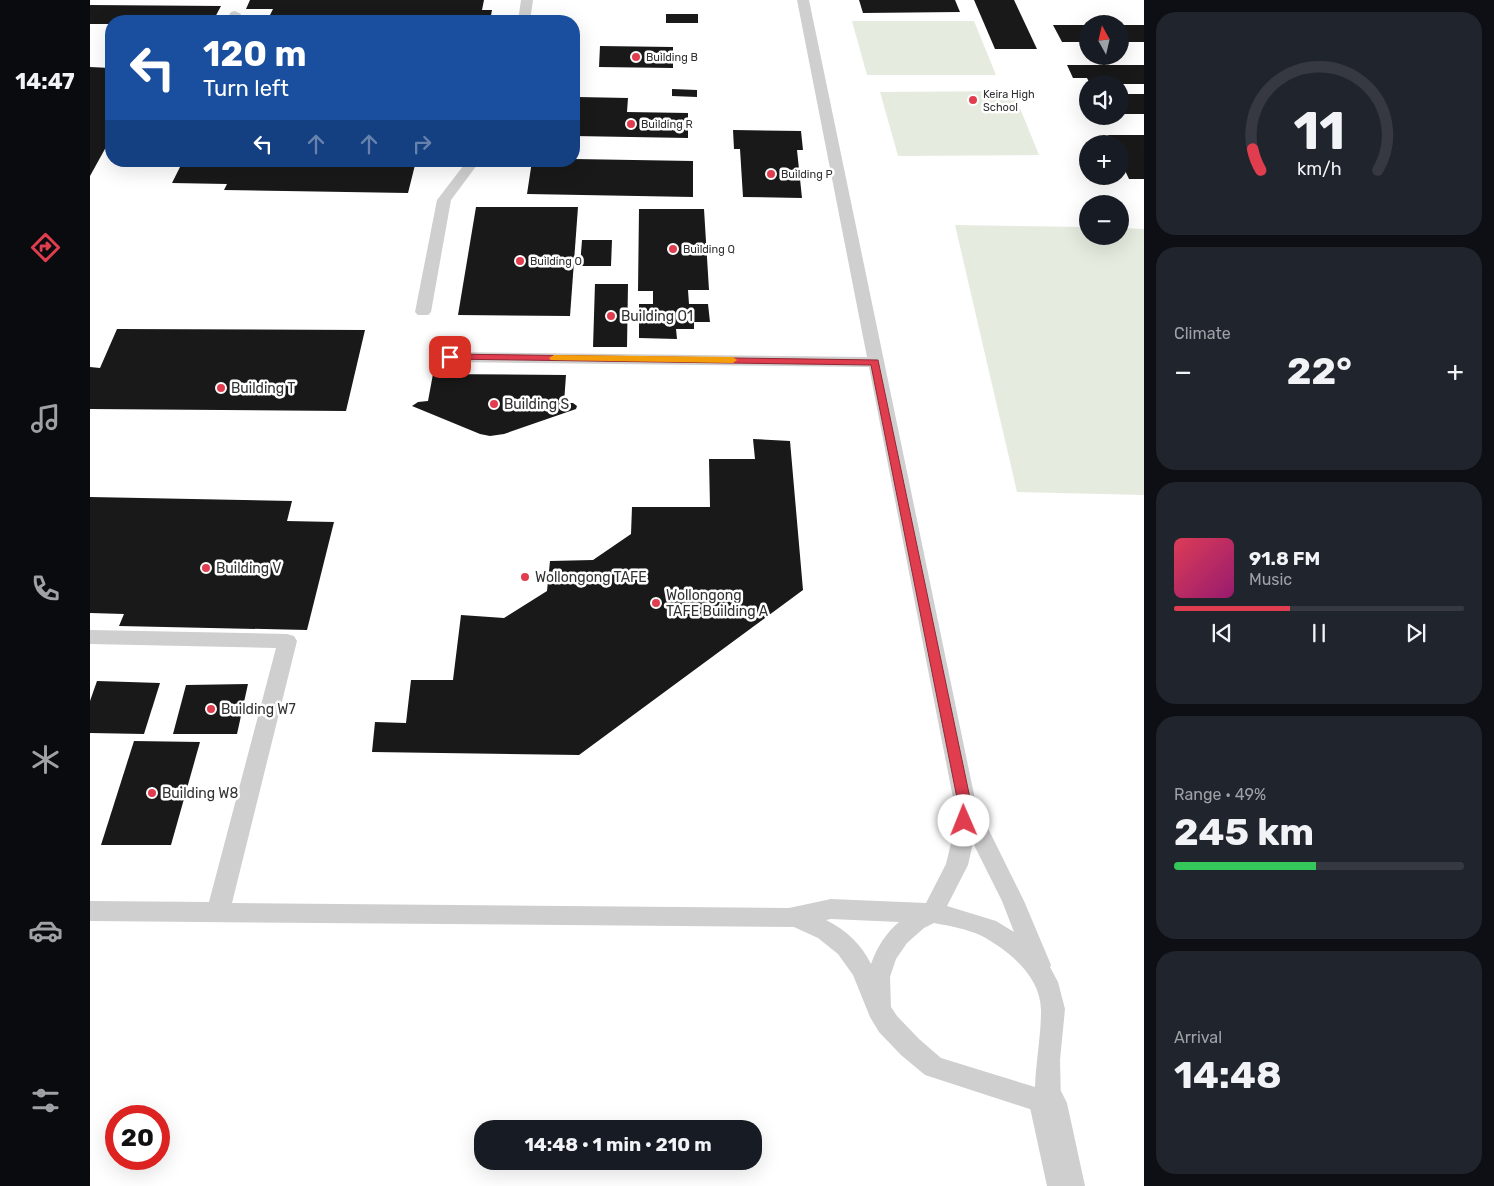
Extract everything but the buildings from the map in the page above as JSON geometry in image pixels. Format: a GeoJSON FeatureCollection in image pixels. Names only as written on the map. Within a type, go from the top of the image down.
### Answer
{"type":"FeatureCollection","features":[{"type":"Feature","properties":{"kind":"street"},"geometry":{"type":"LineString","coordinates":[[1048,1104],[1066,1186]]}},
{"type":"Feature","properties":{"kind":"lane"},"geometry":{"type":"LineString","coordinates":[[525,15],[527,0]]}},
{"type":"Feature","properties":{"kind":"lane"},"geometry":{"type":"LineString","coordinates":[[803,0],[965,803],[963,839],[957,865],[932,913],[905,931],[886,954],[878,977],[879,1008]]}},
{"type":"Feature","properties":{"kind":"lane"},"geometry":{"type":"LineString","coordinates":[[423,312],[444,200],[469,167]]}},
{"type":"Feature","properties":{"kind":"lane"},"geometry":{"type":"LineString","coordinates":[[450,357],[875,362]]}},
{"type":"Feature","properties":{"kind":"lane"},"geometry":{"type":"LineString","coordinates":[[90,637],[288,641],[218,912]]}},
{"type":"Feature","properties":{"kind":"lane"},"geometry":{"type":"LineString","coordinates":[[797,918],[818,925],[836,936],[848,949],[863,970],[888,1024],[910,1047],[934,1067],[1048,1104],[1048,1060],[1052,1009],[1046,982],[1013,900],[965,803]]}},
{"type":"Feature","properties":{"kind":"lane"},"geometry":{"type":"LineString","coordinates":[[90,911],[797,918],[831,909],[932,913],[958,918],[988,928],[1011,942],[1032,960],[1046,982]]}},
{"type":"Feature","properties":{"kind":"shaded area"},"geometry":{"type":"Polygon","coordinates":[[[852,21],[974,21],[996,75],[867,75],[852,21]]]}},
{"type":"Feature","properties":{"kind":"shaded area"},"geometry":{"type":"Polygon","coordinates":[[[1013,91],[1039,155],[898,156],[880,92],[1013,91]]]}},
{"type":"Feature","properties":{"kind":"shaded area"},"geometry":{"type":"Polygon","coordinates":[[[955,225],[1079,227],[1079,245],[1129,245],[1129,228],[1144,229],[1144,495],[1017,492],[955,225]]]}},
{"type":"Feature","properties":{"kind":"slow traffic"},"geometry":{"type":"LineString","coordinates":[[554,358],[733,360]]}},
{"type":"Feature","properties":{"kind":"place","name":"Building B"},"geometry":{"type":"Point","coordinates":[636,57]}},
{"type":"Feature","properties":{"kind":"place","name":"Keira High School"},"geometry":{"type":"Point","coordinates":[973,100]}},
{"type":"Feature","properties":{"kind":"place","name":"Building R"},"geometry":{"type":"Point","coordinates":[631,124]}},
{"type":"Feature","properties":{"kind":"place","name":"Building P"},"geometry":{"type":"Point","coordinates":[771,174]}},
{"type":"Feature","properties":{"kind":"place","name":"Building Q"},"geometry":{"type":"Point","coordinates":[673,249]}},
{"type":"Feature","properties":{"kind":"place","name":"Building O"},"geometry":{"type":"Point","coordinates":[520,261]}},
{"type":"Feature","properties":{"kind":"place","name":"Building O1"},"geometry":{"type":"Point","coordinates":[611,316]}},
{"type":"Feature","properties":{"kind":"place","name":"Building T"},"geometry":{"type":"Point","coordinates":[221,388]}},
{"type":"Feature","properties":{"kind":"place","name":"Building S"},"geometry":{"type":"Point","coordinates":[494,404]}},
{"type":"Feature","properties":{"kind":"place","name":"Building V"},"geometry":{"type":"Point","coordinates":[206,568]}},
{"type":"Feature","properties":{"kind":"place","name":"Wollongong TAFE"},"geometry":{"type":"Point","coordinates":[525,577]}},
{"type":"Feature","properties":{"kind":"place","name":"Wollongong TAFE Building A"},"geometry":{"type":"Point","coordinates":[656,603]}},
{"type":"Feature","properties":{"kind":"place","name":"Building W7"},"geometry":{"type":"Point","coordinates":[211,709]}},
{"type":"Feature","properties":{"kind":"place","name":"Building W8"},"geometry":{"type":"Point","coordinates":[152,793]}},
{"type":"Feature","properties":{"kind":"route"},"geometry":{"type":"LineString","coordinates":[[450,357],[875,362],[939,685],[965,803],[964,821]]}}]}
